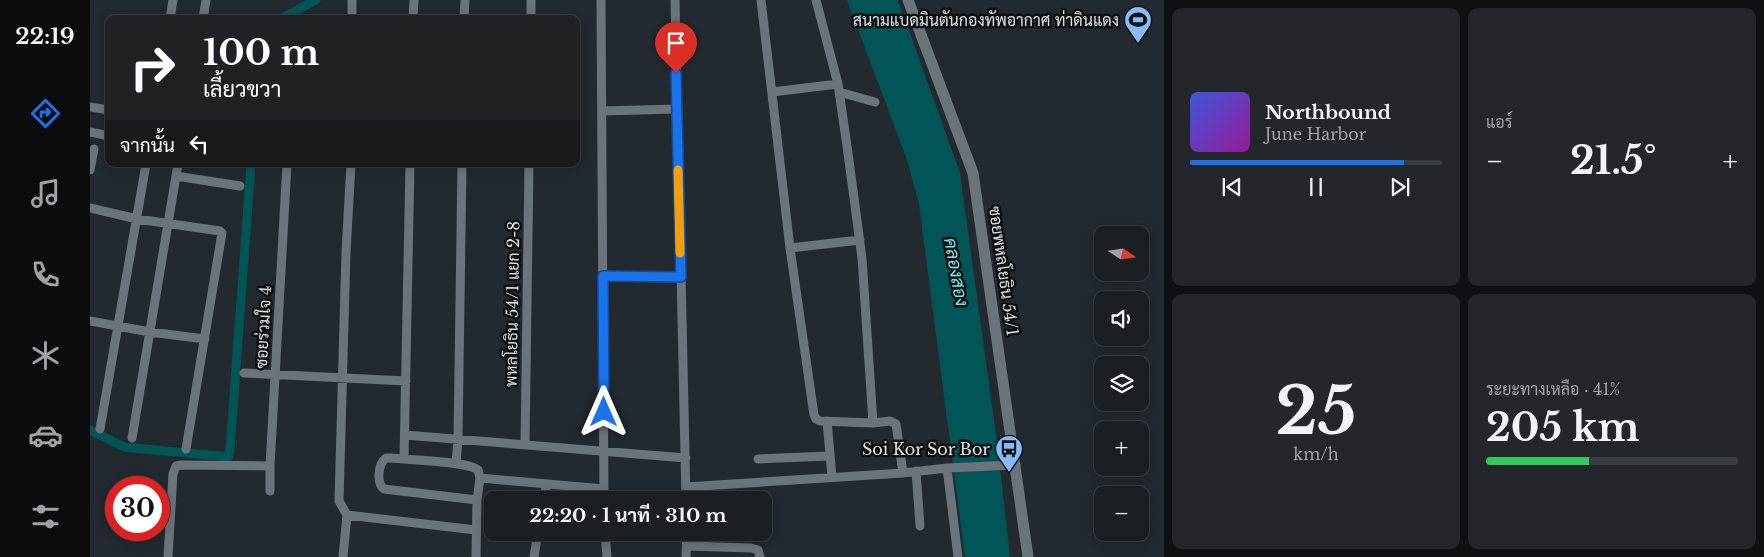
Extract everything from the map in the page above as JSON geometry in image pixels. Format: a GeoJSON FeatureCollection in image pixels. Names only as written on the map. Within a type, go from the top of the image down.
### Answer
{"type":"FeatureCollection","features":[{"type":"Feature","properties":{"kind":"street"},"geometry":{"type":"LineString","coordinates":[[171,15],[173,0]]}},
{"type":"Feature","properties":{"kind":"street"},"geometry":{"type":"LineString","coordinates":[[204,15],[206,0]]}},
{"type":"Feature","properties":{"kind":"street"},"geometry":{"type":"LineString","coordinates":[[352,0],[352,15]]}},
{"type":"Feature","properties":{"kind":"street"},"geometry":{"type":"LineString","coordinates":[[413,15],[414,0]]}},
{"type":"Feature","properties":{"kind":"street"},"geometry":{"type":"LineString","coordinates":[[464,0],[464,15]]}},
{"type":"Feature","properties":{"kind":"street"},"geometry":{"type":"LineString","coordinates":[[531,15],[532,0]]}},
{"type":"Feature","properties":{"kind":"street"},"geometry":{"type":"LineString","coordinates":[[480,478],[604,488],[601,0]]}},
{"type":"Feature","properties":{"kind":"street"},"geometry":{"type":"LineString","coordinates":[[675,0],[686,491]]}},
{"type":"Feature","properties":{"kind":"street"},"geometry":{"type":"LineString","coordinates":[[761,0],[790,248],[816,419],[873,423],[890,421],[896,424],[903,473]]}},
{"type":"Feature","properties":{"kind":"street"},"geometry":{"type":"LineString","coordinates":[[816,0],[839,88],[860,240],[873,423]]}},
{"type":"Feature","properties":{"kind":"street","name":"ซอยพหลโยธิน 54/1"},"geometry":{"type":"LineString","coordinates":[[908,0],[973,173],[1010,465],[1028,557]]}},
{"type":"Feature","properties":{"kind":"street"},"geometry":{"type":"LineString","coordinates":[[772,92],[839,88],[875,102]]}},
{"type":"Feature","properties":{"kind":"street"},"geometry":{"type":"LineString","coordinates":[[90,107],[105,109]]}},
{"type":"Feature","properties":{"kind":"street"},"geometry":{"type":"LineString","coordinates":[[602,111],[676,109]]}},
{"type":"Feature","properties":{"kind":"street"},"geometry":{"type":"LineString","coordinates":[[90,132],[105,135]]}},
{"type":"Feature","properties":{"kind":"street"},"geometry":{"type":"LineString","coordinates":[[90,170],[94,149]]}},
{"type":"Feature","properties":{"kind":"street"},"geometry":{"type":"LineString","coordinates":[[100,430],[146,167]]}},
{"type":"Feature","properties":{"kind":"street"},"geometry":{"type":"LineString","coordinates":[[132,438],[178,167]]}},
{"type":"Feature","properties":{"kind":"street","name":"ซอยร่วมใจ 4"},"geometry":{"type":"LineString","coordinates":[[270,491],[286,167]]}},
{"type":"Feature","properties":{"kind":"street"},"geometry":{"type":"LineString","coordinates":[[344,557],[347,514],[339,501],[346,252],[351,167]]}},
{"type":"Feature","properties":{"kind":"street"},"geometry":{"type":"LineString","coordinates":[[404,459],[410,167]]}},
{"type":"Feature","properties":{"kind":"street"},"geometry":{"type":"LineString","coordinates":[[456,464],[462,167]]}},
{"type":"Feature","properties":{"kind":"street","name":"พหลโยธิน 54/1 แยก 2-8"},"geometry":{"type":"LineString","coordinates":[[525,445],[529,167]]}},
{"type":"Feature","properties":{"kind":"street"},"geometry":{"type":"LineString","coordinates":[[176,176],[240,186]]}},
{"type":"Feature","properties":{"kind":"street"},"geometry":{"type":"LineString","coordinates":[[90,208],[137,219],[220,231],[223,237],[186,449]]}},
{"type":"Feature","properties":{"kind":"street"},"geometry":{"type":"LineString","coordinates":[[790,248],[860,240]]}},
{"type":"Feature","properties":{"kind":"street"},"geometry":{"type":"LineString","coordinates":[[603,276],[681,277]]}},
{"type":"Feature","properties":{"kind":"street"},"geometry":{"type":"LineString","coordinates":[[90,320],[150,332],[205,339]]}},
{"type":"Feature","properties":{"kind":"street"},"geometry":{"type":"LineString","coordinates":[[244,373],[406,381]]}},
{"type":"Feature","properties":{"kind":"street"},"geometry":{"type":"LineString","coordinates":[[827,421],[832,477]]}},
{"type":"Feature","properties":{"kind":"street"},"geometry":{"type":"LineString","coordinates":[[405,435],[686,458]]}},
{"type":"Feature","properties":{"kind":"street"},"geometry":{"type":"LineString","coordinates":[[758,459],[830,456]]}},
{"type":"Feature","properties":{"kind":"street"},"geometry":{"type":"LineString","coordinates":[[476,557],[477,500],[480,478],[478,470],[456,464],[386,458],[383,460],[378,482],[381,488],[477,500]]}},
{"type":"Feature","properties":{"kind":"street"},"geometry":{"type":"LineString","coordinates":[[168,557],[173,474],[176,466],[182,464],[270,466]]}},
{"type":"Feature","properties":{"kind":"street"},"geometry":{"type":"LineString","coordinates":[[686,487],[903,473],[958,467],[1010,465]]}},
{"type":"Feature","properties":{"kind":"street"},"geometry":{"type":"LineString","coordinates":[[948,468],[958,557]]}},
{"type":"Feature","properties":{"kind":"street"},"geometry":{"type":"LineString","coordinates":[[916,471],[920,526]]}},
{"type":"Feature","properties":{"kind":"street"},"geometry":{"type":"LineString","coordinates":[[546,484],[546,491]]}},
{"type":"Feature","properties":{"kind":"street"},"geometry":{"type":"LineString","coordinates":[[347,514],[476,530]]}},
{"type":"Feature","properties":{"kind":"street"},"geometry":{"type":"LineString","coordinates":[[534,557],[537,541]]}},
{"type":"Feature","properties":{"kind":"street"},"geometry":{"type":"LineString","coordinates":[[606,541],[607,557]]}},
{"type":"Feature","properties":{"kind":"street"},"geometry":{"type":"LineString","coordinates":[[686,557],[687,541]]}},
{"type":"Feature","properties":{"kind":"street"},"geometry":{"type":"LineString","coordinates":[[687,546],[751,548],[758,550],[760,557]]}},
{"type":"Feature","properties":{"kind":"water","name":"คลองสอง"},"geometry":{"type":"Polygon","coordinates":[[[847,0],[898,0],[960,173],[998,449],[1010,557],[965,557],[919,204],[907,160],[847,0]]]}},
{"type":"Feature","properties":{"kind":"waterway"},"geometry":{"type":"LineString","coordinates":[[288,15],[316,0]]}},
{"type":"Feature","properties":{"kind":"waterway"},"geometry":{"type":"LineString","coordinates":[[90,430],[124,447],[228,457],[251,167]]}},
{"type":"Feature","properties":{"kind":"slow traffic"},"geometry":{"type":"LineString","coordinates":[[678,170],[680,253]]}},
{"type":"Feature","properties":{"kind":"place","name":"สนามแบดมินตันกองทัพอากาศ ท่าดินแดง"},"geometry":{"type":"Point","coordinates":[1138,44]}},
{"type":"Feature","properties":{"kind":"place","name":"Soi Kor Sor Bor"},"geometry":{"type":"Point","coordinates":[1009,473]}},
{"type":"Feature","properties":{"kind":"route"},"geometry":{"type":"LineString","coordinates":[[604,412],[603,276],[681,277],[676,73]]}}]}
